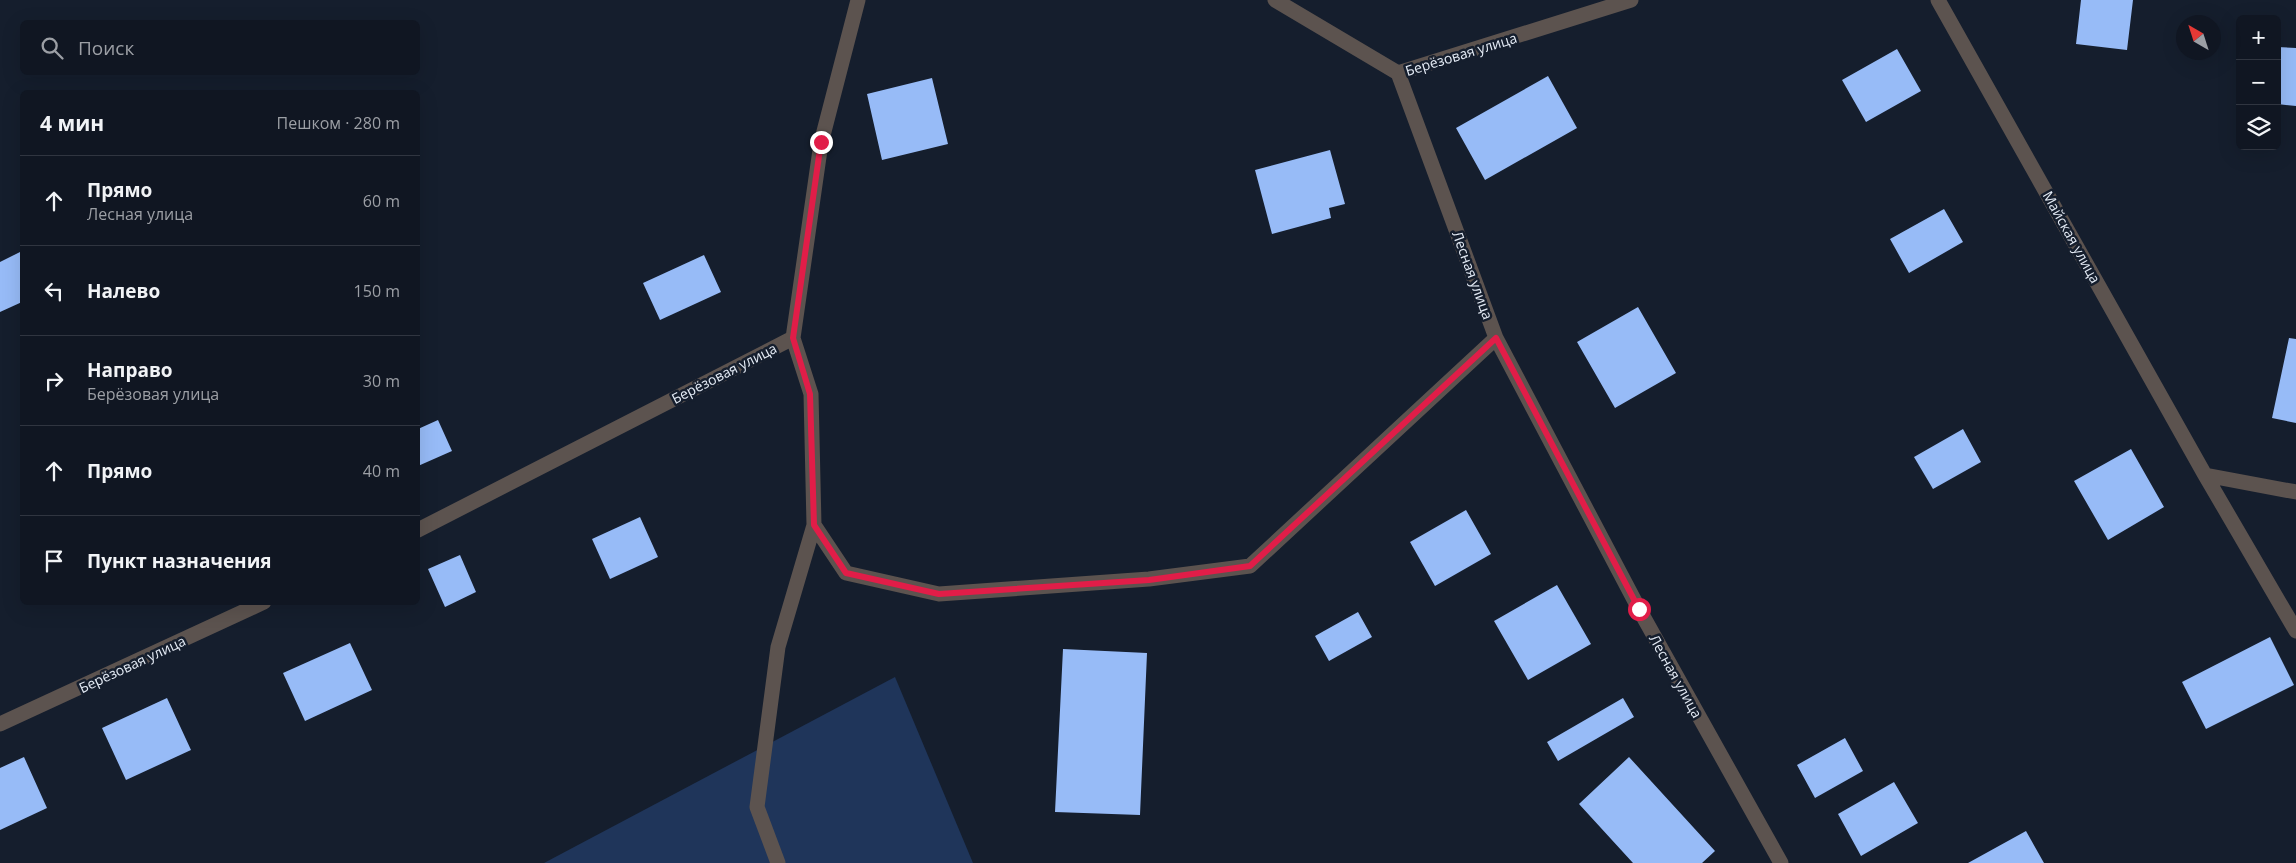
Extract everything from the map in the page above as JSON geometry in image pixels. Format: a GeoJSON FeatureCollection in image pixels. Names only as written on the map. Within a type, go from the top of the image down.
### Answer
{"type":"FeatureCollection","features":[{"type":"Feature","properties":{"kind":"street"},"geometry":{"type":"LineString","coordinates":[[793,338],[821,142],[858,0]]}},
{"type":"Feature","properties":{"kind":"street","name":"Берёзовая улица"},"geometry":{"type":"LineString","coordinates":[[1275,0],[1398,73],[1631,0]]}},
{"type":"Feature","properties":{"kind":"street","name":"Майская улица"},"geometry":{"type":"LineString","coordinates":[[1938,0],[2205,475],[2296,631]]}},
{"type":"Feature","properties":{"kind":"street","name":"Лесная улица"},"geometry":{"type":"LineString","coordinates":[[1398,73],[1496,338],[1639,609],[1781,863]]}},
{"type":"Feature","properties":{"kind":"street","name":"Берёзовая улица"},"geometry":{"type":"LineString","coordinates":[[420,529],[793,338],[810,394],[814,525],[778,647],[757,807],[778,863]]}},
{"type":"Feature","properties":{"kind":"street"},"geometry":{"type":"LineString","coordinates":[[814,525],[846,573],[939,594],[1149,580],[1250,566],[1496,338]]}},
{"type":"Feature","properties":{"kind":"street"},"geometry":{"type":"LineString","coordinates":[[2205,475],[2296,492]]}},
{"type":"Feature","properties":{"kind":"street","name":"Берёзовая улица"},"geometry":{"type":"LineString","coordinates":[[0,724],[258,605]]}},
{"type":"Feature","properties":{"kind":"shaded area"},"geometry":{"type":"Polygon","coordinates":[[[895,677],[973,863],[544,863],[895,677]]]}},
{"type":"Feature","properties":{"kind":"building"},"geometry":{"type":"Polygon","coordinates":[[[2081,0],[2133,0],[2127,50],[2076,44],[2081,0]]]}},
{"type":"Feature","properties":{"kind":"building"},"geometry":{"type":"Polygon","coordinates":[[[2281,47],[2296,48],[2296,106],[2281,104],[2281,47]]]}},
{"type":"Feature","properties":{"kind":"building"},"geometry":{"type":"Polygon","coordinates":[[[1897,49],[1921,91],[1866,122],[1842,80],[1897,49]]]}},
{"type":"Feature","properties":{"kind":"building"},"geometry":{"type":"Polygon","coordinates":[[[1548,76],[1577,128],[1485,180],[1456,128],[1548,76]]]}},
{"type":"Feature","properties":{"kind":"building"},"geometry":{"type":"Polygon","coordinates":[[[932,78],[948,144],[882,160],[867,94],[932,78]]]}},
{"type":"Feature","properties":{"kind":"building"},"geometry":{"type":"Polygon","coordinates":[[[1330,150],[1345,204],[1329,208],[1331,218],[1272,234],[1255,170],[1330,150]]]}},
{"type":"Feature","properties":{"kind":"building"},"geometry":{"type":"Polygon","coordinates":[[[1944,209],[1963,242],[1909,273],[1890,239],[1944,209]]]}},
{"type":"Feature","properties":{"kind":"building"},"geometry":{"type":"Polygon","coordinates":[[[20,252],[20,303],[0,312],[0,262],[20,252]]]}},
{"type":"Feature","properties":{"kind":"building"},"geometry":{"type":"Polygon","coordinates":[[[704,255],[721,292],[660,320],[643,283],[704,255]]]}},
{"type":"Feature","properties":{"kind":"building"},"geometry":{"type":"Polygon","coordinates":[[[1638,307],[1676,373],[1615,408],[1577,342],[1638,307]]]}},
{"type":"Feature","properties":{"kind":"building"},"geometry":{"type":"Polygon","coordinates":[[[2289,338],[2296,339],[2296,423],[2272,418],[2289,338]]]}},
{"type":"Feature","properties":{"kind":"building"},"geometry":{"type":"Polygon","coordinates":[[[438,420],[452,451],[420,465],[420,428],[438,420]]]}},
{"type":"Feature","properties":{"kind":"building"},"geometry":{"type":"Polygon","coordinates":[[[1963,429],[1981,462],[1933,489],[1914,457],[1963,429]]]}},
{"type":"Feature","properties":{"kind":"building"},"geometry":{"type":"Polygon","coordinates":[[[2131,449],[2164,507],[2108,540],[2074,481],[2131,449]]]}},
{"type":"Feature","properties":{"kind":"building"},"geometry":{"type":"Polygon","coordinates":[[[1466,510],[1491,554],[1435,586],[1410,542],[1466,510]]]}},
{"type":"Feature","properties":{"kind":"building"},"geometry":{"type":"Polygon","coordinates":[[[640,517],[658,557],[610,579],[592,539],[640,517]]]}},
{"type":"Feature","properties":{"kind":"building"},"geometry":{"type":"Polygon","coordinates":[[[460,555],[476,592],[445,607],[428,569],[460,555]]]}},
{"type":"Feature","properties":{"kind":"building"},"geometry":{"type":"Polygon","coordinates":[[[1557,585],[1591,644],[1528,680],[1494,621],[1557,585]]]}},
{"type":"Feature","properties":{"kind":"building"},"geometry":{"type":"Polygon","coordinates":[[[1358,612],[1372,637],[1329,661],[1315,636],[1358,612]]]}},
{"type":"Feature","properties":{"kind":"building"},"geometry":{"type":"Polygon","coordinates":[[[2270,637],[2294,685],[2206,729],[2182,682],[2270,637]]]}},
{"type":"Feature","properties":{"kind":"building"},"geometry":{"type":"Polygon","coordinates":[[[350,643],[372,690],[305,721],[283,673],[350,643]]]}},
{"type":"Feature","properties":{"kind":"building"},"geometry":{"type":"Polygon","coordinates":[[[1063,649],[1147,653],[1140,815],[1055,812],[1063,649]]]}},
{"type":"Feature","properties":{"kind":"building"},"geometry":{"type":"Polygon","coordinates":[[[167,698],[191,750],[126,780],[102,728],[167,698]]]}},
{"type":"Feature","properties":{"kind":"building"},"geometry":{"type":"Polygon","coordinates":[[[1623,698],[1634,717],[1558,761],[1547,742],[1623,698]]]}},
{"type":"Feature","properties":{"kind":"building"},"geometry":{"type":"Polygon","coordinates":[[[1845,738],[1863,771],[1815,798],[1797,765],[1845,738]]]}},
{"type":"Feature","properties":{"kind":"building"},"geometry":{"type":"Polygon","coordinates":[[[24,757],[47,808],[0,830],[0,768],[24,757]]]}},
{"type":"Feature","properties":{"kind":"building"},"geometry":{"type":"Polygon","coordinates":[[[1629,757],[1715,851],[1702,863],[1633,863],[1579,804],[1629,757]]]}},
{"type":"Feature","properties":{"kind":"building"},"geometry":{"type":"Polygon","coordinates":[[[1894,782],[1918,823],[1861,856],[1838,814],[1894,782]]]}},
{"type":"Feature","properties":{"kind":"building"},"geometry":{"type":"Polygon","coordinates":[[[2026,831],[2044,863],[1968,863],[2026,831]]]}},
{"type":"Feature","properties":{"kind":"route"},"geometry":{"type":"LineString","coordinates":[[821,142],[793,338],[810,394],[814,525],[846,573],[939,594],[1149,580],[1250,566],[1496,338],[1639,609]]}}]}
